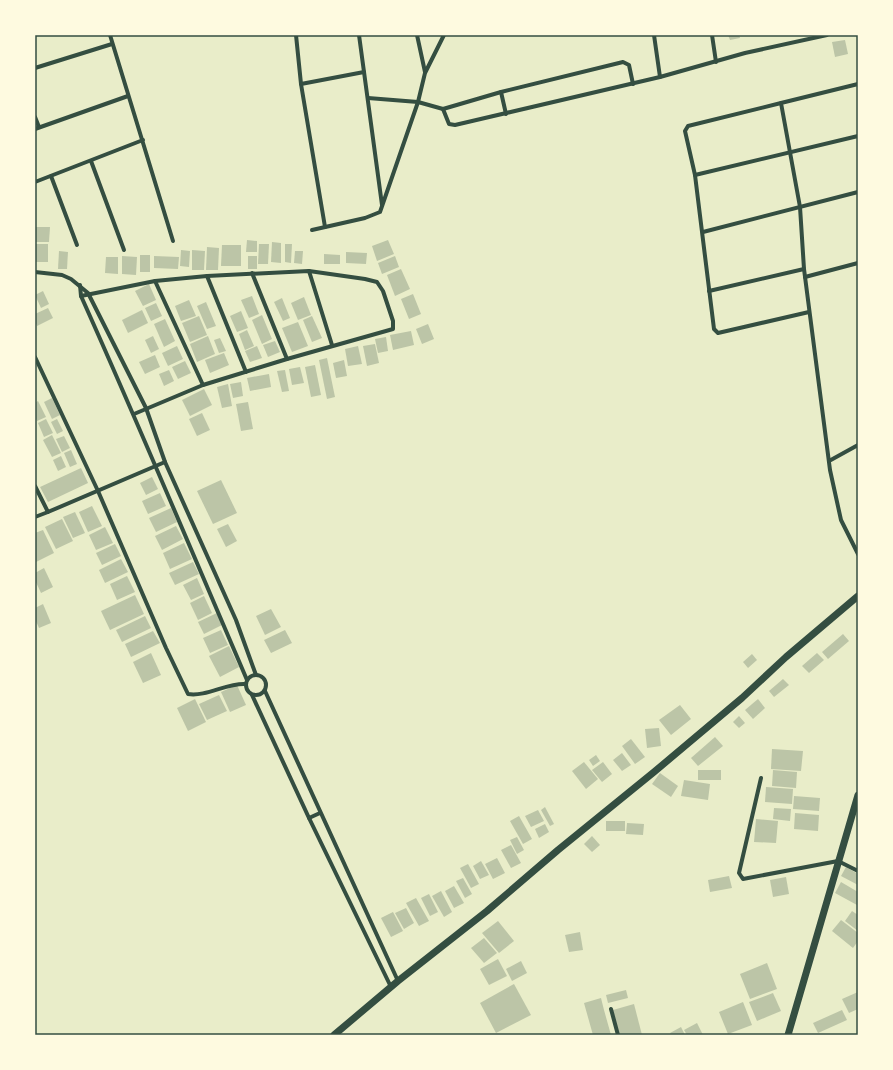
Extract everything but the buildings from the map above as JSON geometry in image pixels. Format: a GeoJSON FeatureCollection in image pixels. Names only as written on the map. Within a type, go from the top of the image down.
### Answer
{"type":"FeatureCollection","features":[{"type":"Feature","properties":{"kind":"street"},"geometry":{"type":"LineString","coordinates":[[110,35],[173,241]]}},
{"type":"Feature","properties":{"kind":"street"},"geometry":{"type":"LineString","coordinates":[[296,35],[301,84],[325,227]]}},
{"type":"Feature","properties":{"kind":"street"},"geometry":{"type":"LineString","coordinates":[[359,35],[382,208]]}},
{"type":"Feature","properties":{"kind":"street"},"geometry":{"type":"LineString","coordinates":[[417,35],[425,73]]}},
{"type":"Feature","properties":{"kind":"street"},"geometry":{"type":"LineString","coordinates":[[312,230],[365,218],[380,212],[418,102],[425,73],[444,35]]}},
{"type":"Feature","properties":{"kind":"street"},"geometry":{"type":"LineString","coordinates":[[654,35],[660,78]]}},
{"type":"Feature","properties":{"kind":"street"},"geometry":{"type":"LineString","coordinates":[[712,35],[716,62]]}},
{"type":"Feature","properties":{"kind":"street"},"geometry":{"type":"LineString","coordinates":[[443,109],[447,122],[455,125],[660,78],[716,62],[827,35]]}},
{"type":"Feature","properties":{"kind":"street"},"geometry":{"type":"LineString","coordinates":[[35,68],[112,44]]}},
{"type":"Feature","properties":{"kind":"street"},"geometry":{"type":"LineString","coordinates":[[368,98],[418,102],[443,109],[501,92],[623,62],[629,65],[633,84]]}},
{"type":"Feature","properties":{"kind":"street"},"geometry":{"type":"LineString","coordinates":[[301,84],[364,72]]}},
{"type":"Feature","properties":{"kind":"street"},"geometry":{"type":"LineString","coordinates":[[809,312],[718,333],[714,329],[695,175],[685,131],[688,126],[858,84]]}},
{"type":"Feature","properties":{"kind":"street"},"geometry":{"type":"LineString","coordinates":[[501,92],[506,114]]}},
{"type":"Feature","properties":{"kind":"street"},"geometry":{"type":"LineString","coordinates":[[35,117],[37,128],[128,96]]}},
{"type":"Feature","properties":{"kind":"street"},"geometry":{"type":"LineString","coordinates":[[781,103],[800,207],[804,277],[829,461],[841,520],[858,554]]}},
{"type":"Feature","properties":{"kind":"street"},"geometry":{"type":"LineString","coordinates":[[695,175],[858,136]]}},
{"type":"Feature","properties":{"kind":"street"},"geometry":{"type":"LineString","coordinates":[[35,182],[143,140]]}},
{"type":"Feature","properties":{"kind":"street"},"geometry":{"type":"LineString","coordinates":[[91,161],[124,250]]}},
{"type":"Feature","properties":{"kind":"street"},"geometry":{"type":"LineString","coordinates":[[51,176],[77,245]]}},
{"type":"Feature","properties":{"kind":"street"},"geometry":{"type":"LineString","coordinates":[[703,232],[858,192]]}},
{"type":"Feature","properties":{"kind":"street"},"geometry":{"type":"LineString","coordinates":[[804,277],[858,263]]}},
{"type":"Feature","properties":{"kind":"street"},"geometry":{"type":"LineString","coordinates":[[709,291],[804,269]]}},
{"type":"Feature","properties":{"kind":"street"},"geometry":{"type":"LineString","coordinates":[[309,271],[332,345]]}},
{"type":"Feature","properties":{"kind":"street"},"geometry":{"type":"LineString","coordinates":[[81,296],[88,293],[155,281],[252,273],[309,271],[377,282],[384,291],[393,321],[393,329],[390,331],[332,345],[203,385],[134,414]]}},
{"type":"Feature","properties":{"kind":"street"},"geometry":{"type":"LineString","coordinates":[[35,272],[62,275],[80,284],[88,293],[146,408],[165,462],[236,620],[256,675],[266,681],[265,690],[398,981]]}},
{"type":"Feature","properties":{"kind":"street"},"geometry":{"type":"LineString","coordinates":[[252,273],[287,359]]}},
{"type":"Feature","properties":{"kind":"street"},"geometry":{"type":"LineString","coordinates":[[207,276],[246,372]]}},
{"type":"Feature","properties":{"kind":"street"},"geometry":{"type":"LineString","coordinates":[[155,281],[203,385]]}},
{"type":"Feature","properties":{"kind":"street"},"geometry":{"type":"LineString","coordinates":[[80,284],[81,296],[134,414],[154,466],[246,682],[248,692],[252,695],[309,818],[391,987]]}},
{"type":"Feature","properties":{"kind":"street"},"geometry":{"type":"LineString","coordinates":[[35,357],[98,491],[166,648],[188,694],[246,682],[256,675]]}},
{"type":"Feature","properties":{"kind":"street"},"geometry":{"type":"LineString","coordinates":[[829,461],[858,445]]}},
{"type":"Feature","properties":{"kind":"street"},"geometry":{"type":"LineString","coordinates":[[35,517],[165,462]]}},
{"type":"Feature","properties":{"kind":"street"},"geometry":{"type":"LineString","coordinates":[[35,486],[48,512]]}},
{"type":"Feature","properties":{"kind":"street"},"geometry":{"type":"LineString","coordinates":[[334,1035],[398,981],[487,912],[558,850],[742,698],[786,657],[858,596]]}},
{"type":"Feature","properties":{"kind":"street"},"geometry":{"type":"LineString","coordinates":[[252,695],[259,695],[265,690]]}},
{"type":"Feature","properties":{"kind":"street"},"geometry":{"type":"LineString","coordinates":[[761,778],[739,873],[741,877],[747,879],[838,861],[858,871]]}},
{"type":"Feature","properties":{"kind":"street"},"geometry":{"type":"LineString","coordinates":[[788,1035],[858,795]]}},
{"type":"Feature","properties":{"kind":"street"},"geometry":{"type":"LineString","coordinates":[[309,818],[320,813]]}},
{"type":"Feature","properties":{"kind":"street"},"geometry":{"type":"LineString","coordinates":[[611,1008],[618,1035]]}}]}
